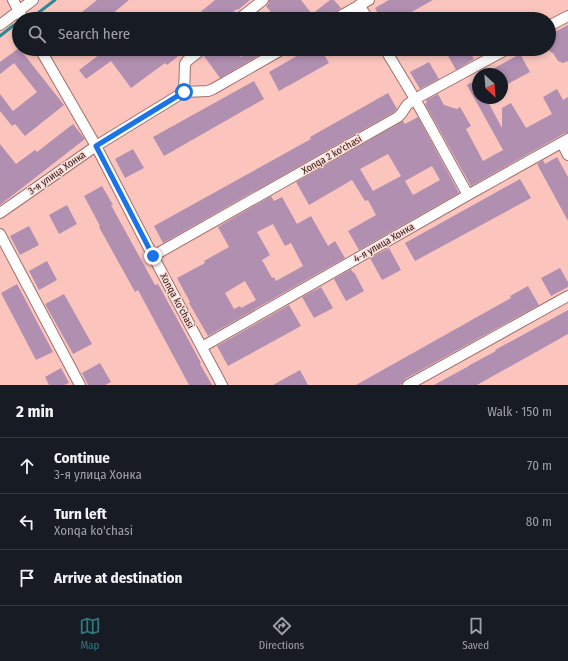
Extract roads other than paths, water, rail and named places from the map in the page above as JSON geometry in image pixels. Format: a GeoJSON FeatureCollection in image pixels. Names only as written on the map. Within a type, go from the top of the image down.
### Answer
{"type":"FeatureCollection","features":[{"type":"Feature","properties":{"kind":"street"},"geometry":{"type":"LineString","coordinates":[[13,0],[19,12]]}},
{"type":"Feature","properties":{"kind":"street"},"geometry":{"type":"LineString","coordinates":[[23,12],[33,0]]}},
{"type":"Feature","properties":{"kind":"street"},"geometry":{"type":"LineString","coordinates":[[248,12],[263,0]]}},
{"type":"Feature","properties":{"kind":"street"},"geometry":{"type":"LineString","coordinates":[[347,12],[369,0]]}},
{"type":"Feature","properties":{"kind":"street"},"geometry":{"type":"LineString","coordinates":[[359,5],[364,12]]}},
{"type":"Feature","properties":{"kind":"street"},"geometry":{"type":"LineString","coordinates":[[556,22],[568,16]]}},
{"type":"Feature","properties":{"kind":"street"},"geometry":{"type":"LineString","coordinates":[[0,25],[12,19]]}},
{"type":"Feature","properties":{"kind":"street","name":"Xonqa ko'chasi"},"geometry":{"type":"LineString","coordinates":[[44,56],[96,146],[222,385]]}},
{"type":"Feature","properties":{"kind":"street"},"geometry":{"type":"LineString","coordinates":[[184,92],[185,64],[186,61],[193,56]]}},
{"type":"Feature","properties":{"kind":"street","name":"3-я улица Хонка"},"geometry":{"type":"LineString","coordinates":[[0,213],[96,146],[184,92],[213,89],[271,56]]}},
{"type":"Feature","properties":{"kind":"street"},"geometry":{"type":"LineString","coordinates":[[389,56],[415,98],[468,195]]}},
{"type":"Feature","properties":{"kind":"street","name":"Xonqa 2 ko'chasi"},"geometry":{"type":"LineString","coordinates":[[153,256],[398,117],[407,105],[415,98],[494,56]]}},
{"type":"Feature","properties":{"kind":"street"},"geometry":{"type":"LineString","coordinates":[[565,141],[568,155]]}},
{"type":"Feature","properties":{"kind":"street","name":"4-я улица Хонка"},"geometry":{"type":"LineString","coordinates":[[202,347],[565,141]]}},
{"type":"Feature","properties":{"kind":"street"},"geometry":{"type":"LineString","coordinates":[[0,234],[80,385]]}},
{"type":"Feature","properties":{"kind":"street"},"geometry":{"type":"LineString","coordinates":[[408,385],[568,296]]}},
{"type":"Feature","properties":{"kind":"waterway"},"geometry":{"type":"LineString","coordinates":[[39,12],[55,0]]}},
{"type":"Feature","properties":{"kind":"waterway"},"geometry":{"type":"LineString","coordinates":[[0,36],[12,27]]}}]}
